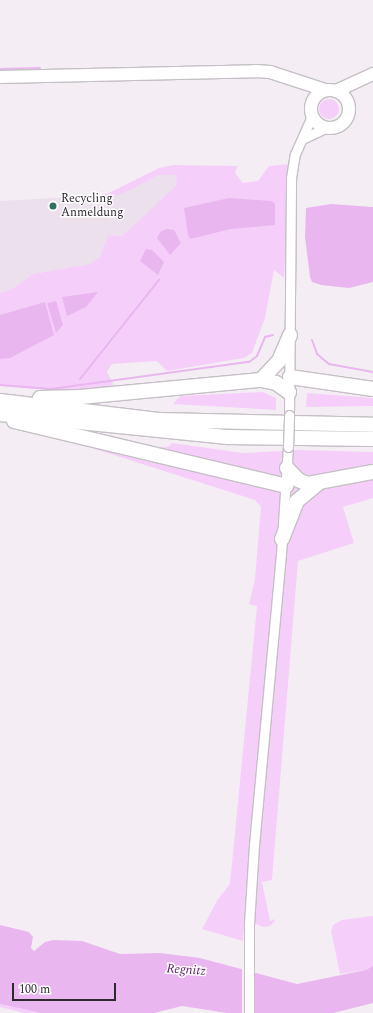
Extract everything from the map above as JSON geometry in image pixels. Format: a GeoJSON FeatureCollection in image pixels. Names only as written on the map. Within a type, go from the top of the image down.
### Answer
{"type":"FeatureCollection","features":[{"type":"Feature","properties":{"kind":"highway"},"geometry":{"type":"LineString","coordinates":[[261,380],[279,361],[290,335]]}},
{"type":"Feature","properties":{"kind":"highway"},"geometry":{"type":"LineString","coordinates":[[290,377],[373,389]]}},
{"type":"Feature","properties":{"kind":"highway"},"geometry":{"type":"LineString","coordinates":[[0,400],[80,397],[261,380],[276,383],[289,392]]}},
{"type":"Feature","properties":{"kind":"highway"},"geometry":{"type":"LineString","coordinates":[[0,400],[159,420],[373,425]]}},
{"type":"Feature","properties":{"kind":"highway"},"geometry":{"type":"LineString","coordinates":[[0,415],[228,437],[373,439]]}},
{"type":"Feature","properties":{"kind":"highway"},"geometry":{"type":"LineString","coordinates":[[0,415],[34,427],[286,486]]}},
{"type":"Feature","properties":{"kind":"highway"},"geometry":{"type":"LineString","coordinates":[[287,468],[302,483],[317,484],[373,472]]}},
{"type":"Feature","properties":{"kind":"highway"},"geometry":{"type":"LineString","coordinates":[[282,539],[297,501],[317,484]]}},
{"type":"Feature","properties":{"kind":"main road"},"geometry":{"type":"LineString","coordinates":[[0,77],[256,71],[270,72],[295,82],[331,90],[348,103]]}},
{"type":"Feature","properties":{"kind":"main road"},"geometry":{"type":"LineString","coordinates":[[311,104],[319,93],[369,76]]}},
{"type":"Feature","properties":{"kind":"main road"},"geometry":{"type":"LineString","coordinates":[[295,82],[311,104],[312,116],[325,128],[337,127],[346,120],[348,103],[369,76]]}},
{"type":"Feature","properties":{"kind":"street"},"geometry":{"type":"LineString","coordinates":[[249,1013],[249,941],[261,764],[282,539],[287,468],[290,377],[290,178],[295,154],[304,138],[312,116]]}},
{"type":"Feature","properties":{"kind":"street"},"geometry":{"type":"LineString","coordinates":[[304,138],[325,128]]}},
{"type":"Feature","properties":{"kind":"shaded area"},"geometry":{"type":"Polygon","coordinates":[[[329,99],[336,102],[339,109],[336,116],[329,119],[322,116],[319,109],[322,102],[329,99]]]}},
{"type":"Feature","properties":{"kind":"shaded area"},"geometry":{"type":"Polygon","coordinates":[[[290,164],[284,278],[274,270],[265,318],[252,353],[244,358],[167,371],[157,361],[112,364],[107,372],[115,388],[77,392],[0,386],[0,293],[10,290],[33,274],[89,264],[100,257],[108,235],[122,236],[177,185],[176,175],[158,175],[133,189],[96,204],[95,200],[159,168],[173,165],[238,166],[235,173],[243,183],[258,181],[269,166],[290,164]]]}},
{"type":"Feature","properties":{"kind":"shaded area"},"geometry":{"type":"Polygon","coordinates":[[[158,175],[176,175],[178,185],[122,236],[108,235],[100,257],[89,264],[33,274],[10,290],[0,293],[0,201],[88,196],[96,203],[133,189],[158,175]]]}},
{"type":"Feature","properties":{"kind":"shaded area"},"geometry":{"type":"Polygon","coordinates":[[[263,392],[276,398],[276,410],[173,404],[180,396],[263,392]]]}},
{"type":"Feature","properties":{"kind":"shaded area"},"geometry":{"type":"Polygon","coordinates":[[[307,393],[373,398],[373,406],[306,407],[307,393]]]}},
{"type":"Feature","properties":{"kind":"shaded area"},"geometry":{"type":"Polygon","coordinates":[[[172,443],[243,453],[298,450],[373,452],[373,498],[343,507],[354,543],[298,561],[272,880],[262,882],[270,921],[275,919],[275,921],[270,926],[264,927],[255,924],[255,894],[265,771],[256,769],[243,941],[202,929],[218,899],[230,884],[257,606],[249,604],[255,579],[261,507],[255,500],[95,449],[168,447],[172,443]]]}},
{"type":"Feature","properties":{"kind":"shaded area"},"geometry":{"type":"Polygon","coordinates":[[[373,916],[373,966],[366,970],[340,974],[331,931],[333,925],[342,920],[373,916]]]}},
{"type":"Feature","properties":{"kind":"shaded area"},"geometry":{"type":"Polygon","coordinates":[[[0,1004],[41,1013],[24,1013],[0,1007],[0,1004]]]}},
{"type":"Feature","properties":{"kind":"water"},"geometry":{"type":"Polygon","coordinates":[[[229,198],[272,201],[275,204],[275,225],[231,229],[190,239],[188,235],[184,208],[229,198]]]}},
{"type":"Feature","properties":{"kind":"water"},"geometry":{"type":"Polygon","coordinates":[[[331,204],[373,207],[373,282],[349,288],[321,285],[312,282],[310,277],[305,237],[306,208],[331,204]]]}},
{"type":"Feature","properties":{"kind":"water"},"geometry":{"type":"Polygon","coordinates":[[[167,229],[174,230],[181,243],[170,255],[157,238],[161,231],[167,229]]]}},
{"type":"Feature","properties":{"kind":"water"},"geometry":{"type":"Polygon","coordinates":[[[146,249],[152,250],[164,262],[158,275],[140,261],[146,249]]]}},
{"type":"Feature","properties":{"kind":"water"},"geometry":{"type":"Polygon","coordinates":[[[98,292],[86,307],[67,316],[62,297],[98,292]]]}},
{"type":"Feature","properties":{"kind":"water"},"geometry":{"type":"Polygon","coordinates":[[[56,301],[63,325],[56,333],[47,303],[56,301]]]}},
{"type":"Feature","properties":{"kind":"water"},"geometry":{"type":"Polygon","coordinates":[[[45,302],[54,335],[10,358],[0,359],[0,315],[45,302]]]}},
{"type":"Feature","properties":{"kind":"water","name":"Regnitz"},"geometry":{"type":"Polygon","coordinates":[[[0,925],[29,932],[33,937],[31,948],[34,951],[45,942],[53,940],[82,941],[120,954],[160,953],[200,958],[297,984],[366,970],[373,966],[373,1003],[333,1013],[227,1013],[182,1006],[154,1013],[41,1013],[0,1004],[0,925]]]}},
{"type":"Feature","properties":{"kind":"pier"},"geometry":{"type":"Polygon","coordinates":[[[242,968],[253,971],[254,1013],[242,1013],[242,968]]]}},
{"type":"Feature","properties":{"kind":"waterway"},"geometry":{"type":"LineString","coordinates":[[0,69],[40,68]]}},
{"type":"Feature","properties":{"kind":"waterway"},"geometry":{"type":"LineString","coordinates":[[80,379],[159,280]]}},
{"type":"Feature","properties":{"kind":"waterway"},"geometry":{"type":"LineString","coordinates":[[0,385],[51,389],[249,362],[257,356],[265,337],[273,335]]}},
{"type":"Feature","properties":{"kind":"waterway"},"geometry":{"type":"LineString","coordinates":[[312,340],[317,354],[329,364],[373,372]]}},
{"type":"Feature","properties":{"kind":"place","name":"Recycling Anmeldung"},"geometry":{"type":"Point","coordinates":[53,206]}}]}
